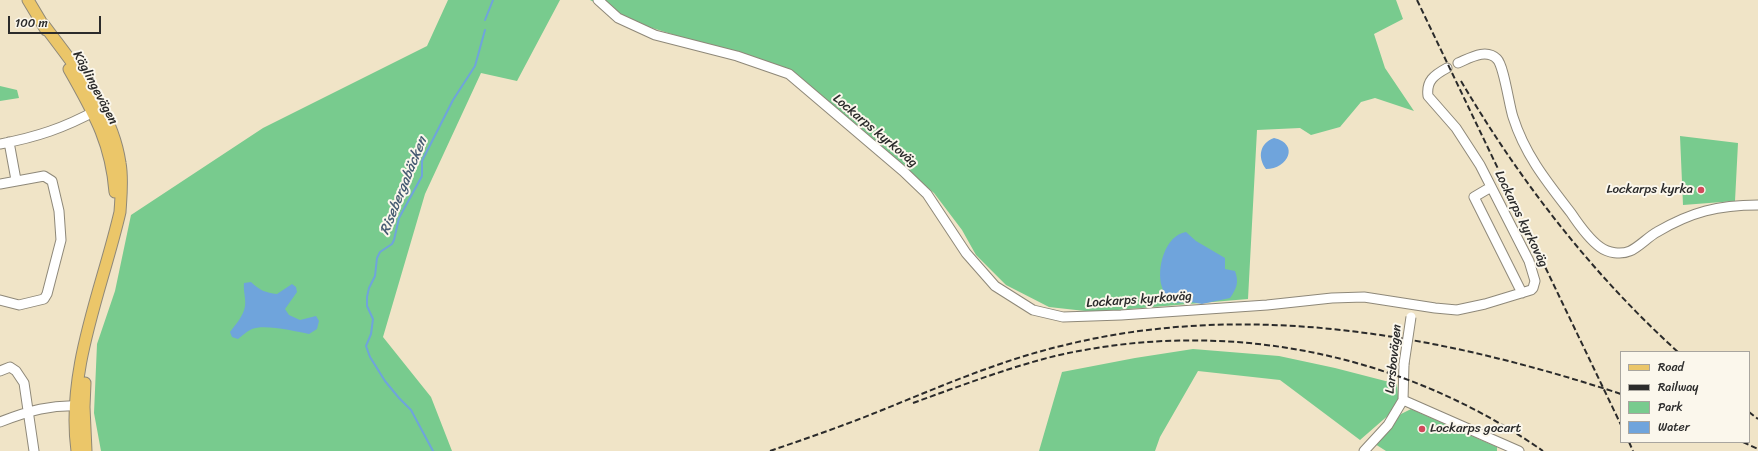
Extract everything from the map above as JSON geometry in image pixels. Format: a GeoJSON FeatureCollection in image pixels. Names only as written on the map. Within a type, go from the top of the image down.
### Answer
{"type":"FeatureCollection","features":[{"type":"Feature","properties":{"kind":"main road","name":"Käglingevägen"},"geometry":{"type":"LineString","coordinates":[[28,0],[88,86],[98,110],[111,127],[121,164],[122,186],[120,212],[79,369],[80,406],[77,451]]}},
{"type":"Feature","properties":{"kind":"main road","name":"Käglingevägen"},"geometry":{"type":"LineString","coordinates":[[80,406],[86,451]]}},
{"type":"Feature","properties":{"kind":"street","name":"Lockarps kyrkoväg"},"geometry":{"type":"LineString","coordinates":[[598,0],[618,18],[655,35],[737,56],[789,74],[927,194],[966,253],[995,286],[1033,310],[1063,317],[1121,315],[1267,305],[1332,298],[1364,297],[1457,310],[1485,304],[1534,288],[1534,276],[1529,261],[1467,143],[1428,96],[1428,86],[1431,79],[1447,68]]}},
{"type":"Feature","properties":{"kind":"street"},"geometry":{"type":"LineString","coordinates":[[1458,63],[1481,54],[1490,55],[1498,60],[1502,69],[1514,118],[1523,144],[1539,172],[1591,238],[1606,250],[1623,253],[1630,251],[1653,234],[1675,221],[1698,212],[1735,205],[1758,206]]}},
{"type":"Feature","properties":{"kind":"street"},"geometry":{"type":"LineString","coordinates":[[16,180],[5,143],[41,135],[98,110]]}},
{"type":"Feature","properties":{"kind":"street"},"geometry":{"type":"LineString","coordinates":[[0,184],[44,176],[49,178],[52,181],[59,211],[61,240],[47,294],[44,299],[19,305],[0,300]]}},
{"type":"Feature","properties":{"kind":"street"},"geometry":{"type":"LineString","coordinates":[[1491,187],[1474,197],[1522,293]]}},
{"type":"Feature","properties":{"kind":"street","name":"Larsbovägen"},"geometry":{"type":"LineString","coordinates":[[1364,451],[1388,425],[1403,400],[1404,364],[1412,304]]}},
{"type":"Feature","properties":{"kind":"street"},"geometry":{"type":"LineString","coordinates":[[0,371],[10,367],[16,371],[24,382],[34,451]]}},
{"type":"Feature","properties":{"kind":"street"},"geometry":{"type":"LineString","coordinates":[[1403,400],[1519,451]]}},
{"type":"Feature","properties":{"kind":"street"},"geometry":{"type":"LineString","coordinates":[[0,422],[27,411],[52,406],[80,406]]}},
{"type":"Feature","properties":{"kind":"green space"},"geometry":{"type":"Polygon","coordinates":[[[448,0],[560,0],[517,81],[481,73],[425,194],[383,337],[431,397],[452,451],[101,451],[94,413],[97,344],[115,291],[131,215],[263,128],[427,46],[448,0]]]}},
{"type":"Feature","properties":{"kind":"green space"},"geometry":{"type":"Polygon","coordinates":[[[590,0],[1396,0],[1403,19],[1374,34],[1385,68],[1414,111],[1375,98],[1361,102],[1340,127],[1311,135],[1300,128],[1257,130],[1248,299],[1094,312],[1049,307],[1006,285],[976,255],[962,230],[934,193],[793,72],[633,22],[590,0]]]}},
{"type":"Feature","properties":{"kind":"green space"},"geometry":{"type":"Polygon","coordinates":[[[0,86],[17,90],[19,98],[0,101],[0,86]]]}},
{"type":"Feature","properties":{"kind":"green space"},"geometry":{"type":"Polygon","coordinates":[[[1680,136],[1738,143],[1735,201],[1683,205],[1680,136]]]}},
{"type":"Feature","properties":{"kind":"green space"},"geometry":{"type":"Polygon","coordinates":[[[1193,349],[1279,356],[1335,368],[1397,384],[1399,406],[1360,440],[1280,380],[1198,371],[1160,437],[1155,451],[1039,451],[1062,372],[1193,349]]]}},
{"type":"Feature","properties":{"kind":"green space","name":"Lockarps gocart"},"geometry":{"type":"Polygon","coordinates":[[[1411,409],[1497,447],[1497,451],[1386,451],[1375,444],[1401,414],[1411,409]]]}},
{"type":"Feature","properties":{"kind":"water"},"geometry":{"type":"Polygon","coordinates":[[[1274,138],[1287,145],[1289,150],[1288,156],[1280,165],[1274,168],[1266,169],[1261,160],[1261,151],[1269,140],[1274,138]]]}},
{"type":"Feature","properties":{"kind":"water"},"geometry":{"type":"Polygon","coordinates":[[[1186,232],[1196,241],[1225,258],[1225,269],[1235,271],[1237,285],[1230,298],[1202,304],[1191,302],[1172,303],[1166,296],[1160,280],[1161,262],[1173,239],[1179,234],[1186,232]]]}},
{"type":"Feature","properties":{"kind":"water"},"geometry":{"type":"Polygon","coordinates":[[[251,282],[263,291],[277,294],[292,284],[296,287],[297,292],[285,309],[289,315],[300,320],[316,316],[319,321],[317,329],[309,334],[280,328],[264,327],[250,330],[238,339],[232,337],[230,332],[243,313],[244,309],[244,283],[251,282]]]}},
{"type":"Feature","properties":{"kind":"waterway","name":"Risebergabäcken"},"geometry":{"type":"LineString","coordinates":[[485,20],[493,0]]}},
{"type":"Feature","properties":{"kind":"waterway","name":"Risebergabäcken"},"geometry":{"type":"LineString","coordinates":[[433,451],[411,410],[385,381],[370,357],[366,346],[371,334],[373,319],[367,306],[367,297],[369,288],[375,276],[377,258],[380,252],[392,244],[394,240],[399,218],[422,176],[422,161],[453,100],[475,66],[485,30]]}},
{"type":"Feature","properties":{"kind":"railway"},"geometry":{"type":"LineString","coordinates":[[1417,0],[1620,423]]}},
{"type":"Feature","properties":{"kind":"railway"},"geometry":{"type":"LineString","coordinates":[[1461,81],[1508,155],[1559,225],[1616,291],[1677,351]]}},
{"type":"Feature","properties":{"kind":"railway"},"geometry":{"type":"LineString","coordinates":[[770,451],[857,420],[983,370],[1035,353],[1061,346],[1131,332],[1202,325],[1273,325],[1344,330],[1414,340],[1484,355],[1553,373],[1620,394]]}},
{"type":"Feature","properties":{"kind":"railway"},"geometry":{"type":"LineString","coordinates":[[913,403],[1001,372],[1055,356],[1119,345],[1183,340],[1246,343],[1309,352],[1371,367],[1431,389],[1488,417],[1543,451]]}},
{"type":"Feature","properties":{"kind":"railway"},"geometry":{"type":"LineString","coordinates":[[1750,413],[1758,419]]}},
{"type":"Feature","properties":{"kind":"railway"},"geometry":{"type":"LineString","coordinates":[[1629,443],[1633,451]]}},
{"type":"Feature","properties":{"kind":"railway"},"geometry":{"type":"LineString","coordinates":[[1745,443],[1758,449]]}},
{"type":"Feature","properties":{"kind":"place","name":"Lockarps kyrka"},"geometry":{"type":"Point","coordinates":[1701,190]}},
{"type":"Feature","properties":{"kind":"place","name":"Lockarps gocart"},"geometry":{"type":"Point","coordinates":[1422,429]}}]}
